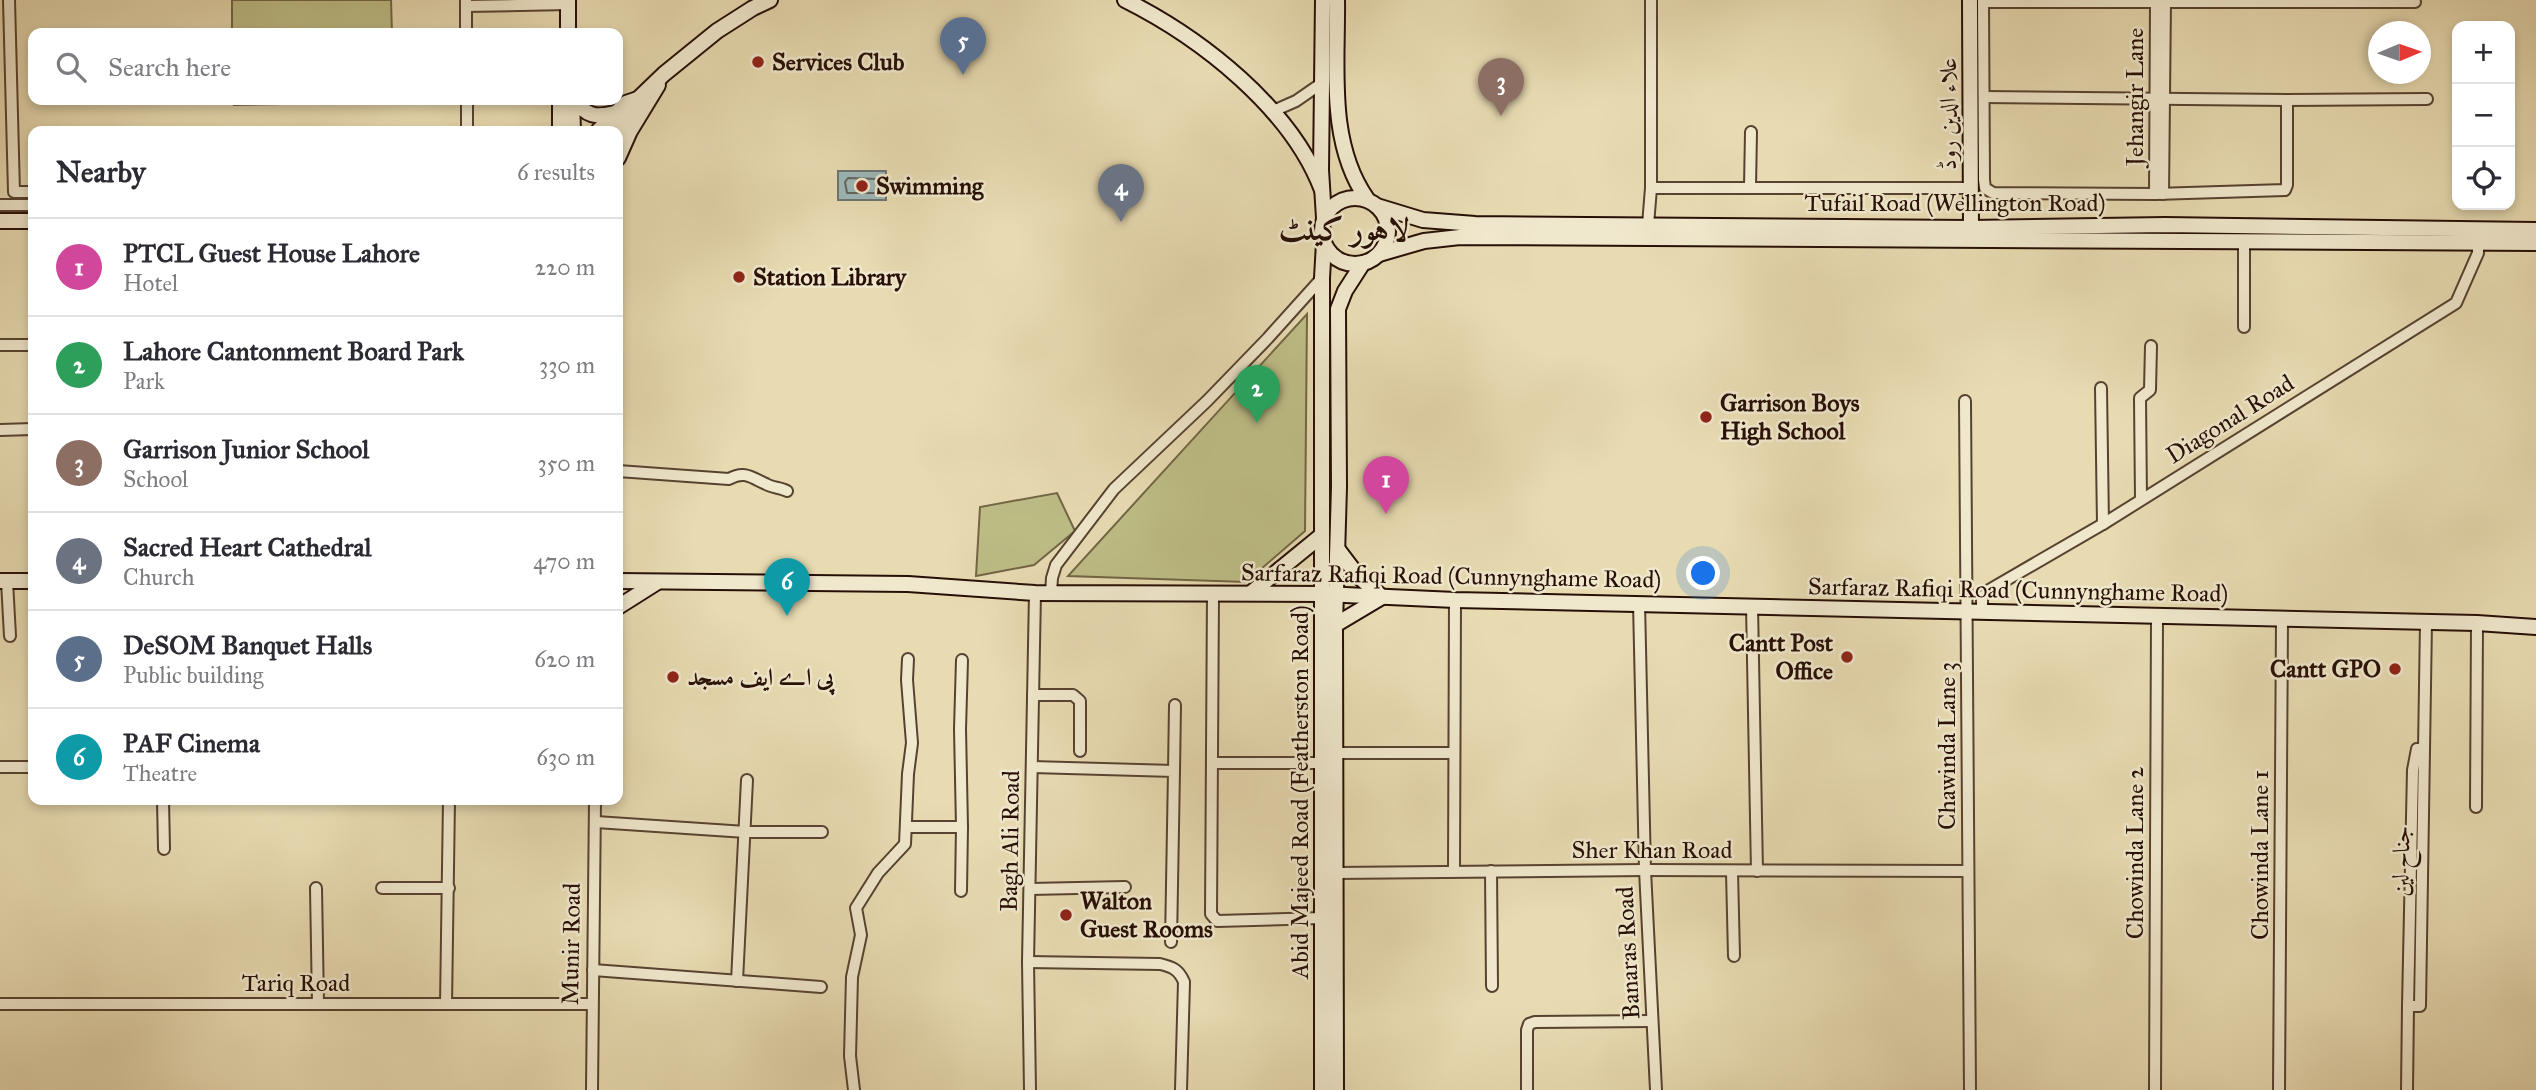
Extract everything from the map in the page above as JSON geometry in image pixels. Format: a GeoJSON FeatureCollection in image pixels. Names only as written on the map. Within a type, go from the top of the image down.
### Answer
{"type":"FeatureCollection","features":[{"type":"Feature","properties":{"kind":"street"},"geometry":{"type":"LineString","coordinates":[[9,0],[14,192]]}},
{"type":"Feature","properties":{"kind":"street"},"geometry":{"type":"LineString","coordinates":[[619,126],[638,99],[664,74],[717,31],[770,0]]}},
{"type":"Feature","properties":{"kind":"street"},"geometry":{"type":"LineString","coordinates":[[1125,0],[1183,33],[1218,59],[1271,112],[1308,157],[1322,190]]}},
{"type":"Feature","properties":{"kind":"street"},"geometry":{"type":"LineString","coordinates":[[1322,0],[1322,235],[1330,253],[1340,261],[1351,264],[1363,263],[1379,254],[1388,235],[1384,214],[1372,203],[1346,161],[1340,130],[1337,0]]}},
{"type":"Feature","properties":{"kind":"street"},"geometry":{"type":"LineString","coordinates":[[1648,225],[1651,188],[1651,0]]}},
{"type":"Feature","properties":{"kind":"street"},"geometry":{"type":"LineString","coordinates":[[2287,100],[2285,190],[2159,194],[1993,193],[1987,191],[1984,180],[1984,97],[1978,1],[2416,2]]}},
{"type":"Feature","properties":{"kind":"street","name":"علاء الدین روڈ"},"geometry":{"type":"LineString","coordinates":[[1971,228],[1978,1]]}},
{"type":"Feature","properties":{"kind":"street","name":"Jehangir Lane"},"geometry":{"type":"LineString","coordinates":[[2159,194],[2161,1]]}},
{"type":"Feature","properties":{"kind":"street"},"geometry":{"type":"LineString","coordinates":[[466,28],[466,3],[568,2],[568,28]]}},
{"type":"Feature","properties":{"kind":"street"},"geometry":{"type":"LineString","coordinates":[[623,146],[664,74]]}},
{"type":"Feature","properties":{"kind":"street"},"geometry":{"type":"LineString","coordinates":[[1271,112],[1296,102],[1322,83]]}},
{"type":"Feature","properties":{"kind":"street"},"geometry":{"type":"LineString","coordinates":[[1984,97],[2427,99]]}},
{"type":"Feature","properties":{"kind":"street"},"geometry":{"type":"LineString","coordinates":[[603,126],[626,103],[638,99]]}},
{"type":"Feature","properties":{"kind":"street"},"geometry":{"type":"LineString","coordinates":[[467,105],[467,126]]}},
{"type":"Feature","properties":{"kind":"street"},"geometry":{"type":"LineString","coordinates":[[560,105],[560,126]]}},
{"type":"Feature","properties":{"kind":"street"},"geometry":{"type":"LineString","coordinates":[[573,126],[574,105]]}},
{"type":"Feature","properties":{"kind":"street"},"geometry":{"type":"LineString","coordinates":[[578,105],[584,112],[593,116],[615,113]]}},
{"type":"Feature","properties":{"kind":"street"},"geometry":{"type":"LineString","coordinates":[[1750,187],[1751,132]]}},
{"type":"Feature","properties":{"kind":"street"},"geometry":{"type":"LineString","coordinates":[[1651,188],[1971,188]]}},
{"type":"Feature","properties":{"kind":"street"},"geometry":{"type":"LineString","coordinates":[[0,192],[28,192]]}},
{"type":"Feature","properties":{"kind":"street"},"geometry":{"type":"LineString","coordinates":[[1324,218],[1331,207],[1342,200],[1354,197],[1372,203]]}},
{"type":"Feature","properties":{"kind":"street","name":"Tufail Road (Wellington Road)"},"geometry":{"type":"LineString","coordinates":[[1372,203],[1415,218],[1456,223],[1971,228],[2165,225],[2536,230]]}},
{"type":"Feature","properties":{"kind":"street"},"geometry":{"type":"LineString","coordinates":[[0,205],[28,205]]}},
{"type":"Feature","properties":{"kind":"street"},"geometry":{"type":"LineString","coordinates":[[2508,230],[2536,219]]}},
{"type":"Feature","properties":{"kind":"street"},"geometry":{"type":"LineString","coordinates":[[0,221],[28,221]]}},
{"type":"Feature","properties":{"kind":"street","name":"Tufail Road (Wellington Road)"},"geometry":{"type":"LineString","coordinates":[[1379,254],[1424,241],[1460,237],[2536,243]]}},
{"type":"Feature","properties":{"kind":"street"},"geometry":{"type":"LineString","coordinates":[[2244,241],[2244,327]]}},
{"type":"Feature","properties":{"kind":"street","name":"Diagonal Road"},"geometry":{"type":"LineString","coordinates":[[1975,611],[1989,590],[2103,524],[2456,303],[2478,253],[2478,242]]}},
{"type":"Feature","properties":{"kind":"street","name":"Abid Majeed Road (Featherston Road)"},"geometry":{"type":"LineString","coordinates":[[1322,1090],[1322,918],[1336,753],[1335,625],[1322,535],[1324,243]]}},
{"type":"Feature","properties":{"kind":"street","name":"Abid Majeed Road (Featherston Road)"},"geometry":{"type":"LineString","coordinates":[[1336,1090],[1335,873],[1329,847],[1323,763],[1330,594],[1339,551],[1338,309],[1345,291],[1363,263]]}},
{"type":"Feature","properties":{"kind":"street"},"geometry":{"type":"LineString","coordinates":[[1051,593],[1056,565],[1114,489],[1207,401],[1322,278]]}},
{"type":"Feature","properties":{"kind":"street"},"geometry":{"type":"LineString","coordinates":[[0,345],[28,345]]}},
{"type":"Feature","properties":{"kind":"street"},"geometry":{"type":"LineString","coordinates":[[2141,499],[2140,398],[2150,390],[2151,346]]}},
{"type":"Feature","properties":{"kind":"street"},"geometry":{"type":"LineString","coordinates":[[2101,388],[2103,524]]}},
{"type":"Feature","properties":{"kind":"street","name":"Chawinda Lane 3"},"geometry":{"type":"LineString","coordinates":[[1965,401],[1975,611],[1968,871],[1970,1090]]}},
{"type":"Feature","properties":{"kind":"street"},"geometry":{"type":"LineString","coordinates":[[0,430],[28,429]]}},
{"type":"Feature","properties":{"kind":"street"},"geometry":{"type":"LineString","coordinates":[[623,471],[729,479],[741,474],[787,491]]}},
{"type":"Feature","properties":{"kind":"street"},"geometry":{"type":"LineString","coordinates":[[1251,593],[1322,535]]}},
{"type":"Feature","properties":{"kind":"street"},"geometry":{"type":"LineString","coordinates":[[1335,625],[1382,597],[1358,576],[1339,551]]}},
{"type":"Feature","properties":{"kind":"street"},"geometry":{"type":"LineString","coordinates":[[9,636],[3,581],[28,581]]}},
{"type":"Feature","properties":{"kind":"street","name":"Sarfaraz Rafiqi Road (Cunnynghame Road)"},"geometry":{"type":"LineString","coordinates":[[623,581],[908,584],[1035,593],[1330,594],[1455,600],[2477,623],[2536,627]]}},
{"type":"Feature","properties":{"kind":"street"},"geometry":{"type":"LineString","coordinates":[[623,604],[656,583]]}},
{"type":"Feature","properties":{"kind":"street","name":"Bagh Ali Road"},"geometry":{"type":"LineString","coordinates":[[1030,1090],[1028,961],[1035,593]]}},
{"type":"Feature","properties":{"kind":"street"},"geometry":{"type":"LineString","coordinates":[[1213,594],[1211,914],[1217,921],[1322,918]]}},
{"type":"Feature","properties":{"kind":"street"},"geometry":{"type":"LineString","coordinates":[[1454,871],[1455,600]]}},
{"type":"Feature","properties":{"kind":"street","name":"Banaras Road"},"geometry":{"type":"LineString","coordinates":[[1639,603],[1645,870],[1656,1090]]}},
{"type":"Feature","properties":{"kind":"street"},"geometry":{"type":"LineString","coordinates":[[1752,606],[1757,871]]}},
{"type":"Feature","properties":{"kind":"street","name":"Chowinda Lane 2"},"geometry":{"type":"LineString","coordinates":[[2154,1090],[2157,617]]}},
{"type":"Feature","properties":{"kind":"street","name":"Chowinda Lane 1"},"geometry":{"type":"LineString","coordinates":[[2279,1090],[2282,620]]}},
{"type":"Feature","properties":{"kind":"street","name":"جناح لین"},"geometry":{"type":"LineString","coordinates":[[2407,1090],[2408,1006],[2420,1006],[2416,909],[2417,837],[2424,749],[2426,622]]}},
{"type":"Feature","properties":{"kind":"street"},"geometry":{"type":"LineString","coordinates":[[2476,807],[2477,623]]}},
{"type":"Feature","properties":{"kind":"street"},"geometry":{"type":"LineString","coordinates":[[854,1090],[850,1056],[852,977],[861,935],[856,908],[878,873],[905,844],[912,730],[907,680],[908,659]]}},
{"type":"Feature","properties":{"kind":"street"},"geometry":{"type":"LineString","coordinates":[[961,891],[962,660]]}},
{"type":"Feature","properties":{"kind":"street"},"geometry":{"type":"LineString","coordinates":[[1033,695],[1078,697],[1080,751]]}},
{"type":"Feature","properties":{"kind":"street"},"geometry":{"type":"LineString","coordinates":[[1171,942],[1175,705]]}},
{"type":"Feature","properties":{"kind":"street"},"geometry":{"type":"LineString","coordinates":[[1336,753],[1454,754]]}},
{"type":"Feature","properties":{"kind":"street"},"geometry":{"type":"LineString","coordinates":[[1212,763],[1323,763]]}},
{"type":"Feature","properties":{"kind":"street"},"geometry":{"type":"LineString","coordinates":[[0,767],[28,767]]}},
{"type":"Feature","properties":{"kind":"street"},"geometry":{"type":"LineString","coordinates":[[1032,767],[1174,771]]}},
{"type":"Feature","properties":{"kind":"street"},"geometry":{"type":"LineString","coordinates":[[737,981],[747,779]]}},
{"type":"Feature","properties":{"kind":"street"},"geometry":{"type":"LineString","coordinates":[[163,805],[164,849]]}},
{"type":"Feature","properties":{"kind":"street"},"geometry":{"type":"LineString","coordinates":[[446,1004],[449,805]]}},
{"type":"Feature","properties":{"kind":"street","name":"Munir Road"},"geometry":{"type":"LineString","coordinates":[[592,1090],[596,805]]}},
{"type":"Feature","properties":{"kind":"street"},"geometry":{"type":"LineString","coordinates":[[596,822],[746,832],[822,832]]}},
{"type":"Feature","properties":{"kind":"street"},"geometry":{"type":"LineString","coordinates":[[906,827],[962,827]]}},
{"type":"Feature","properties":{"kind":"street"},"geometry":{"type":"LineString","coordinates":[[1490,871],[1492,986]]}},
{"type":"Feature","properties":{"kind":"street","name":"Sher Khan Road"},"geometry":{"type":"LineString","coordinates":[[1335,873],[1968,871]]}},
{"type":"Feature","properties":{"kind":"street"},"geometry":{"type":"LineString","coordinates":[[1732,872],[1734,956]]}},
{"type":"Feature","properties":{"kind":"street"},"geometry":{"type":"LineString","coordinates":[[1030,888],[1125,887]]}},
{"type":"Feature","properties":{"kind":"street"},"geometry":{"type":"LineString","coordinates":[[316,888],[318,1004]]}},
{"type":"Feature","properties":{"kind":"street"},"geometry":{"type":"LineString","coordinates":[[383,888],[449,888]]}},
{"type":"Feature","properties":{"kind":"street"},"geometry":{"type":"LineString","coordinates":[[1028,961],[1160,964],[1180,972],[1184,982],[1181,1090]]}},
{"type":"Feature","properties":{"kind":"street"},"geometry":{"type":"LineString","coordinates":[[593,970],[821,987]]}},
{"type":"Feature","properties":{"kind":"street","name":"Tariq Road"},"geometry":{"type":"LineString","coordinates":[[0,1004],[592,1003]]}},
{"type":"Feature","properties":{"kind":"street"},"geometry":{"type":"LineString","coordinates":[[1527,1090],[1529,1024],[1652,1021]]}},
{"type":"Feature","properties":{"kind":"green space"},"geometry":{"type":"Polygon","coordinates":[[[232,0],[391,0],[392,28],[232,28],[232,0]]]}},
{"type":"Feature","properties":{"kind":"green space"},"geometry":{"type":"Polygon","coordinates":[[[1307,314],[1305,531],[1246,582],[1068,576],[1307,314]]]}},
{"type":"Feature","properties":{"kind":"green space"},"geometry":{"type":"Polygon","coordinates":[[[1057,493],[1075,531],[1034,565],[976,576],[980,507],[1057,493]]]}},
{"type":"Feature","properties":{"kind":"water","name":"Swimming"},"geometry":{"type":"Polygon","coordinates":[[[838,171],[886,171],[886,200],[838,200],[838,171]]]}},
{"type":"Feature","properties":{"kind":"place","name":"Services Club"},"geometry":{"type":"Point","coordinates":[758,62]}},
{"type":"Feature","properties":{"kind":"place","name":"DeSOM Banquet Halls"},"geometry":{"type":"Point","coordinates":[963,75]}},
{"type":"Feature","properties":{"kind":"place","name":"Garrison Junior School"},"geometry":{"type":"Point","coordinates":[1501,116]}},
{"type":"Feature","properties":{"kind":"place","name":"Swimming"},"geometry":{"type":"Point","coordinates":[862,186]}},
{"type":"Feature","properties":{"kind":"place","name":"Sacred Heart Cathedral"},"geometry":{"type":"Point","coordinates":[1121,222]}},
{"type":"Feature","properties":{"kind":"place","name":"Station Library"},"geometry":{"type":"Point","coordinates":[739,277]}},
{"type":"Feature","properties":{"kind":"place","name":"Garrison Boys High School"},"geometry":{"type":"Point","coordinates":[1706,417]}},
{"type":"Feature","properties":{"kind":"place","name":"Lahore Cantonment Board Park"},"geometry":{"type":"Point","coordinates":[1257,423]}},
{"type":"Feature","properties":{"kind":"place","name":"PTCL Guest House Lahore"},"geometry":{"type":"Point","coordinates":[1386,514]}},
{"type":"Feature","properties":{"kind":"place","name":"PAF Cinema"},"geometry":{"type":"Point","coordinates":[787,616]}},
{"type":"Feature","properties":{"kind":"place","name":"Cantt Post Office"},"geometry":{"type":"Point","coordinates":[1847,657]}},
{"type":"Feature","properties":{"kind":"place","name":"Cantt GPO"},"geometry":{"type":"Point","coordinates":[2395,669]}},
{"type":"Feature","properties":{"kind":"place","name":"پی اے ایف مسجد"},"geometry":{"type":"Point","coordinates":[673,677]}},
{"type":"Feature","properties":{"kind":"place","name":"Walton Guest Rooms"},"geometry":{"type":"Point","coordinates":[1066,915]}},
{"type":"Feature","properties":{"kind":"district","name":"لاہور کینٹ"},"geometry":{"type":"Point","coordinates":[1344,229]}}]}
